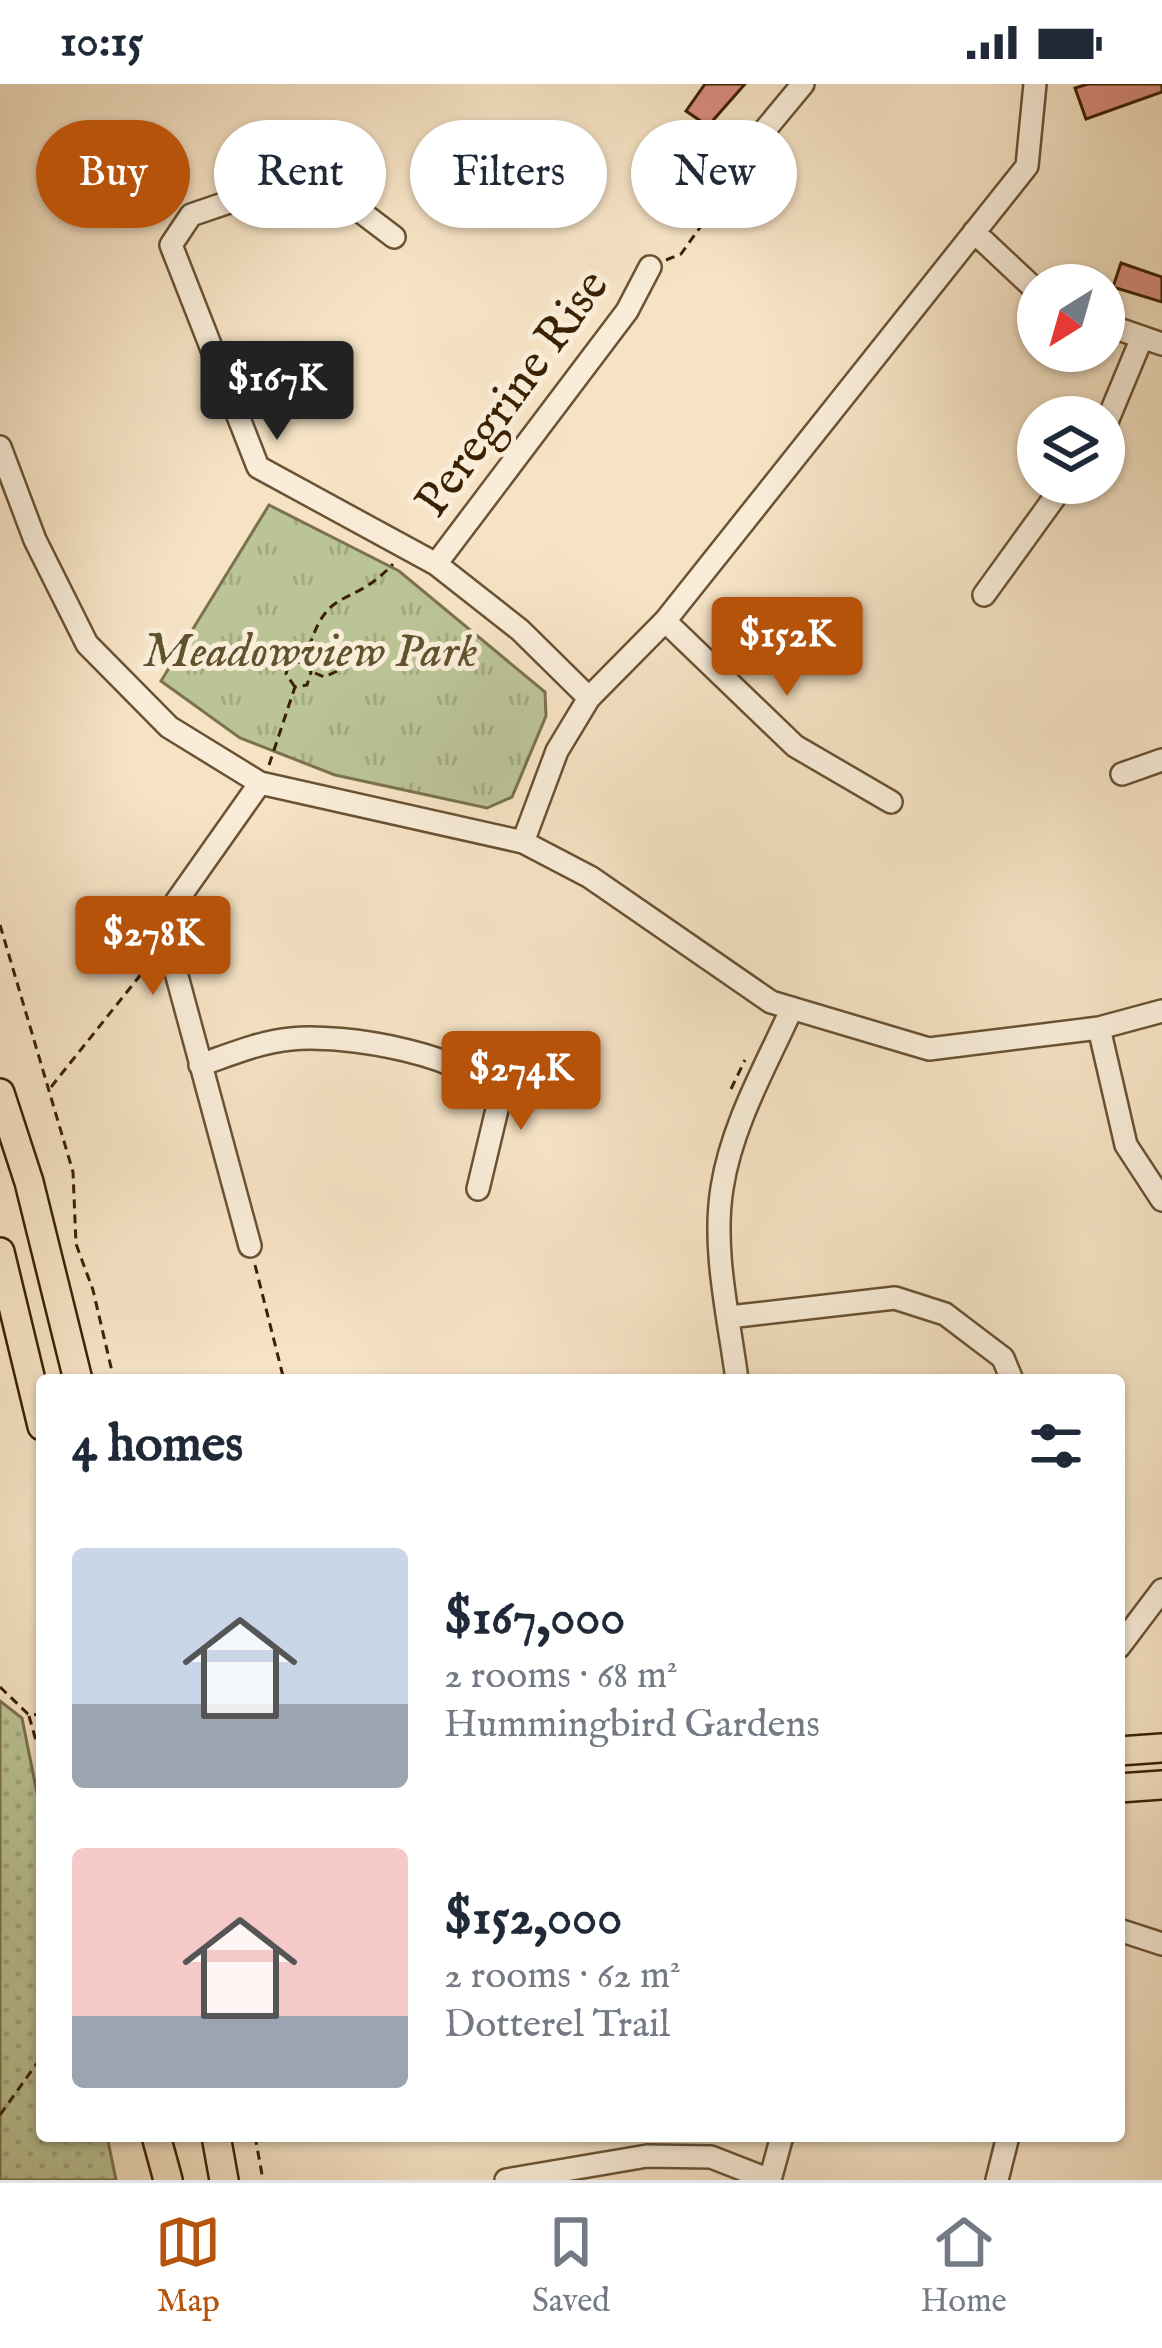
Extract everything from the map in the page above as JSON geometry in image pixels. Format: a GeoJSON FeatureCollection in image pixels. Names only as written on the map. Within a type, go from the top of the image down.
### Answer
{"type":"FeatureCollection","features":[{"type":"Feature","properties":{"kind":"main road"},"geometry":{"type":"LineString","coordinates":[[0,1093],[29,1182],[77,1374]]}},
{"type":"Feature","properties":{"kind":"main road"},"geometry":{"type":"LineString","coordinates":[[0,1252],[36,1401]]}},
{"type":"Feature","properties":{"kind":"main road"},"geometry":{"type":"LineString","coordinates":[[1125,1751],[1162,1748]]}},
{"type":"Feature","properties":{"kind":"main road"},"geometry":{"type":"LineString","coordinates":[[1125,1788],[1162,1786]]}},
{"type":"Feature","properties":{"kind":"main road"},"geometry":{"type":"LineString","coordinates":[[158,2142],[169,2180]]}},
{"type":"Feature","properties":{"kind":"main road"},"geometry":{"type":"LineString","coordinates":[[217,2142],[224,2180]]}},
{"type":"Feature","properties":{"kind":"street"},"geometry":{"type":"LineString","coordinates":[[773,120],[803,84]]}},
{"type":"Feature","properties":{"kind":"street"},"geometry":{"type":"LineString","coordinates":[[523,842],[557,751],[589,698],[664,621],[1027,166],[1035,84]]}},
{"type":"Feature","properties":{"kind":"street"},"geometry":{"type":"LineString","coordinates":[[394,237],[336,193],[313,182],[291,181],[191,215],[171,245],[258,467],[436,564],[520,630],[589,698]]}},
{"type":"Feature","properties":{"kind":"street"},"geometry":{"type":"LineString","coordinates":[[974,232],[1017,272]]}},
{"type":"Feature","properties":{"kind":"street","name":"Peregrine Rise"},"geometry":{"type":"LineString","coordinates":[[436,564],[626,311],[650,267]]}},
{"type":"Feature","properties":{"kind":"street"},"geometry":{"type":"LineString","coordinates":[[1122,396],[1151,342]]}},
{"type":"Feature","properties":{"kind":"street"},"geometry":{"type":"LineString","coordinates":[[0,447],[35,540],[87,644],[169,727],[261,771],[523,842],[590,877],[771,1002],[928,1049],[1099,1028],[1162,1011]]}},
{"type":"Feature","properties":{"kind":"street"},"geometry":{"type":"LineString","coordinates":[[983,596],[1050,504]]}},
{"type":"Feature","properties":{"kind":"street"},"geometry":{"type":"LineString","coordinates":[[664,621],[795,746],[891,802]]}},
{"type":"Feature","properties":{"kind":"street"},"geometry":{"type":"LineString","coordinates":[[1121,774],[1162,760]]}},
{"type":"Feature","properties":{"kind":"street"},"geometry":{"type":"LineString","coordinates":[[250,1246],[164,928],[261,771]]}},
{"type":"Feature","properties":{"kind":"street"},"geometry":{"type":"LineString","coordinates":[[736,1374],[719,1248],[722,1189],[737,1129],[792,1008]]}},
{"type":"Feature","properties":{"kind":"street"},"geometry":{"type":"LineString","coordinates":[[1099,1028],[1126,1145],[1162,1200]]}},
{"type":"Feature","properties":{"kind":"street"},"geometry":{"type":"LineString","coordinates":[[200,1065],[245,1049],[312,1037],[448,1062],[480,1076],[499,1101],[478,1189]]}},
{"type":"Feature","properties":{"kind":"street"},"geometry":{"type":"LineString","coordinates":[[729,1317],[895,1298],[945,1314],[1003,1358],[1010,1374]]}},
{"type":"Feature","properties":{"kind":"street"},"geometry":{"type":"LineString","coordinates":[[1125,1639],[1162,1590]]}},
{"type":"Feature","properties":{"kind":"street"},"geometry":{"type":"LineString","coordinates":[[1125,1931],[1157,1935]]}},
{"type":"Feature","properties":{"kind":"street"},"geometry":{"type":"LineString","coordinates":[[506,2180],[649,2146],[711,2157],[770,2180],[780,2142]]}},
{"type":"Feature","properties":{"kind":"street"},"geometry":{"type":"LineString","coordinates":[[997,2180],[1006,2142]]}},
{"type":"Feature","properties":{"kind":"path"},"geometry":{"type":"LineString","coordinates":[[650,267],[681,254],[702,228]]}},
{"type":"Feature","properties":{"kind":"path"},"geometry":{"type":"LineString","coordinates":[[352,665],[324,676],[311,672],[305,662],[316,620],[329,603],[383,574],[406,548]]}},
{"type":"Feature","properties":{"kind":"path"},"geometry":{"type":"LineString","coordinates":[[295,687],[286,674],[289,663],[305,662]]}},
{"type":"Feature","properties":{"kind":"path"},"geometry":{"type":"LineString","coordinates":[[295,687],[307,685],[311,672]]}},
{"type":"Feature","properties":{"kind":"path"},"geometry":{"type":"LineString","coordinates":[[284,774],[261,771],[295,687]]}},
{"type":"Feature","properties":{"kind":"path"},"geometry":{"type":"LineString","coordinates":[[0,925],[73,1172],[76,1244],[93,1290],[113,1374]]}},
{"type":"Feature","properties":{"kind":"path"},"geometry":{"type":"LineString","coordinates":[[50,1088],[167,941]]}},
{"type":"Feature","properties":{"kind":"path"},"geometry":{"type":"LineString","coordinates":[[729,1101],[733,1079],[748,1056]]}},
{"type":"Feature","properties":{"kind":"path"},"geometry":{"type":"LineString","coordinates":[[250,1246],[283,1374]]}},
{"type":"Feature","properties":{"kind":"path"},"geometry":{"type":"LineString","coordinates":[[0,1687],[28,1714],[36,1741]]}},
{"type":"Feature","properties":{"kind":"path"},"geometry":{"type":"LineString","coordinates":[[28,1714],[36,1715]]}},
{"type":"Feature","properties":{"kind":"path"},"geometry":{"type":"LineString","coordinates":[[0,2115],[36,2064]]}},
{"type":"Feature","properties":{"kind":"path"},"geometry":{"type":"LineString","coordinates":[[256,2142],[263,2180]]}},
{"type":"Feature","properties":{"kind":"green space","name":"Meadowview Park"},"geometry":{"type":"Polygon","coordinates":[[[269,505],[399,571],[545,692],[546,716],[512,797],[487,808],[335,775],[240,738],[161,681],[269,505]]]}},
{"type":"Feature","properties":{"kind":"green space"},"geometry":{"type":"Polygon","coordinates":[[[0,1701],[22,1718],[36,1788],[36,2142],[108,2142],[116,2180],[0,2180],[0,1701]]]}},
{"type":"Feature","properties":{"kind":"building"},"geometry":{"type":"Polygon","coordinates":[[[705,84],[745,84],[713,120],[699,120],[686,111],[705,84]]]}},
{"type":"Feature","properties":{"kind":"building"},"geometry":{"type":"Polygon","coordinates":[[[1162,84],[1162,92],[1086,119],[1075,88],[1162,84]]]}},
{"type":"Feature","properties":{"kind":"building"},"geometry":{"type":"Polygon","coordinates":[[[1125,264],[1162,277],[1162,302],[1125,291],[1125,264]]]}}]}
